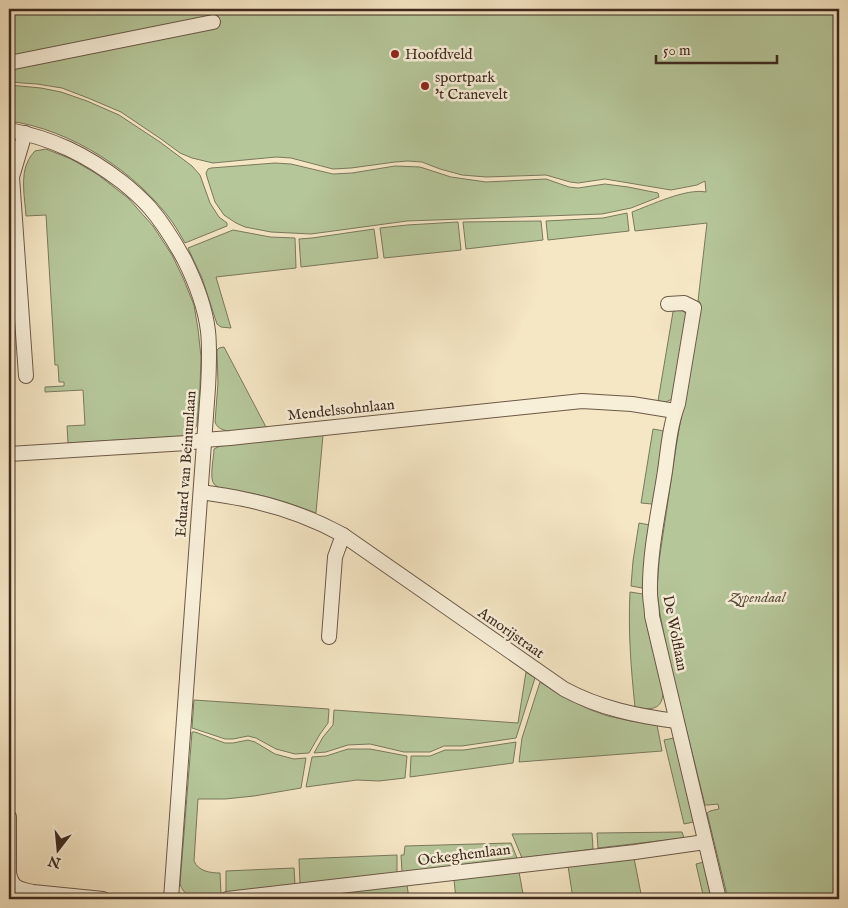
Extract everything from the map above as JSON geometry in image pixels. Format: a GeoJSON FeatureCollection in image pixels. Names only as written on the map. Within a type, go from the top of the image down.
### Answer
{"type":"FeatureCollection","features":[{"type":"Feature","properties":{"kind":"street"},"geometry":{"type":"LineString","coordinates":[[9,62],[213,22]]}},
{"type":"Feature","properties":{"kind":"street","name":"Eduard van Beinumlaan"},"geometry":{"type":"LineString","coordinates":[[9,130],[45,139],[71,149],[108,172],[132,190],[150,208],[175,244],[190,272],[202,304],[208,330],[209,365],[201,492],[171,899]]}},
{"type":"Feature","properties":{"kind":"street"},"geometry":{"type":"LineString","coordinates":[[25,133],[12,177],[26,376]]}},
{"type":"Feature","properties":{"kind":"street","name":"De Wolflaan"},"geometry":{"type":"LineString","coordinates":[[668,304],[684,304],[694,308],[678,404],[675,411],[654,544],[650,593],[652,616],[720,899]]}},
{"type":"Feature","properties":{"kind":"street","name":"Mendelssohnlaan"},"geometry":{"type":"LineString","coordinates":[[9,454],[187,443],[582,401],[632,404],[675,411]]}},
{"type":"Feature","properties":{"kind":"street","name":"Amorijstraat"},"geometry":{"type":"LineString","coordinates":[[201,492],[243,499],[282,509],[324,525],[342,535],[578,697],[629,713],[676,721]]}},
{"type":"Feature","properties":{"kind":"street"},"geometry":{"type":"LineString","coordinates":[[329,637],[335,557],[342,535]]}},
{"type":"Feature","properties":{"kind":"street"},"geometry":{"type":"LineString","coordinates":[[9,817],[9,873],[11,881],[15,886],[33,892],[103,899]]}},
{"type":"Feature","properties":{"kind":"street","name":"Ockeghemlaan"},"geometry":{"type":"LineString","coordinates":[[227,899],[634,852],[705,842]]}},
{"type":"Feature","properties":{"kind":"green space","name":"Zypendaal"},"geometry":{"type":"Polygon","coordinates":[[[9,9],[839,9],[839,899],[728,899],[707,813],[719,809],[718,804],[705,805],[668,655],[660,614],[657,592],[659,561],[700,302],[698,301],[707,223],[635,231],[632,212],[689,192],[706,192],[705,181],[697,185],[671,190],[605,179],[578,183],[546,175],[486,177],[462,175],[422,162],[408,161],[333,169],[291,158],[276,157],[213,163],[192,158],[180,153],[121,112],[88,98],[62,88],[9,82],[9,9]]]}},
{"type":"Feature","properties":{"kind":"green space"},"geometry":{"type":"Polygon","coordinates":[[[9,85],[61,92],[119,115],[192,166],[200,175],[210,203],[219,217],[227,223],[227,226],[185,243],[173,223],[158,204],[121,170],[78,143],[55,133],[9,121],[9,85]]]}},
{"type":"Feature","properties":{"kind":"green space"},"geometry":{"type":"Polygon","coordinates":[[[46,149],[71,159],[97,174],[128,198],[153,226],[172,255],[194,305],[198,329],[201,357],[200,387],[197,425],[193,432],[185,436],[68,443],[67,426],[85,425],[83,390],[45,392],[45,387],[64,386],[64,382],[59,382],[58,365],[55,365],[46,215],[26,216],[24,196],[24,174],[28,161],[35,151],[46,149]]]}},
{"type":"Feature","properties":{"kind":"green space"},"geometry":{"type":"Polygon","coordinates":[[[275,163],[291,164],[333,174],[395,166],[420,167],[451,177],[486,182],[546,179],[578,188],[605,184],[658,193],[659,197],[631,208],[602,214],[407,221],[311,234],[271,232],[245,227],[224,215],[215,202],[206,173],[208,169],[275,163]]]}},
{"type":"Feature","properties":{"kind":"green space"},"geometry":{"type":"Polygon","coordinates":[[[627,213],[629,231],[548,240],[546,221],[603,218],[627,213]]]}},
{"type":"Feature","properties":{"kind":"green space"},"geometry":{"type":"Polygon","coordinates":[[[541,221],[543,240],[466,249],[463,222],[541,221]]]}},
{"type":"Feature","properties":{"kind":"green space"},"geometry":{"type":"Polygon","coordinates":[[[458,222],[461,250],[384,258],[380,228],[458,222]]]}},
{"type":"Feature","properties":{"kind":"green space"},"geometry":{"type":"Polygon","coordinates":[[[374,229],[378,258],[301,267],[299,239],[374,229]]]}},
{"type":"Feature","properties":{"kind":"green space"},"geometry":{"type":"Polygon","coordinates":[[[233,230],[270,237],[295,238],[296,268],[216,277],[231,328],[221,327],[217,324],[202,278],[188,248],[233,230]]]}},
{"type":"Feature","properties":{"kind":"green space"},"geometry":{"type":"Polygon","coordinates":[[[676,310],[687,314],[674,398],[666,402],[658,401],[673,312],[676,310]]]}},
{"type":"Feature","properties":{"kind":"green space"},"geometry":{"type":"Polygon","coordinates":[[[224,347],[266,427],[245,431],[230,431],[218,427],[215,422],[218,383],[217,350],[224,347]]]}},
{"type":"Feature","properties":{"kind":"green space"},"geometry":{"type":"Polygon","coordinates":[[[653,429],[664,431],[652,504],[641,503],[653,429]]]}},
{"type":"Feature","properties":{"kind":"green space"},"geometry":{"type":"Polygon","coordinates":[[[323,435],[316,513],[289,503],[224,489],[214,484],[212,472],[214,449],[220,446],[323,435]]]}},
{"type":"Feature","properties":{"kind":"green space"},"geometry":{"type":"Polygon","coordinates":[[[639,523],[650,525],[642,588],[631,586],[639,523]]]}},
{"type":"Feature","properties":{"kind":"green space"},"geometry":{"type":"Polygon","coordinates":[[[630,592],[643,594],[648,629],[663,691],[661,702],[655,708],[650,709],[635,707],[630,650],[630,592]]]}},
{"type":"Feature","properties":{"kind":"green space"},"geometry":{"type":"Polygon","coordinates":[[[526,672],[535,678],[516,738],[462,746],[444,746],[430,752],[404,752],[370,744],[348,745],[326,752],[314,753],[323,737],[333,725],[334,710],[518,723],[526,672]]]}},
{"type":"Feature","properties":{"kind":"green space"},"geometry":{"type":"Polygon","coordinates":[[[540,682],[560,695],[591,710],[608,716],[657,725],[662,751],[519,762],[522,738],[540,682]]]}},
{"type":"Feature","properties":{"kind":"green space"},"geometry":{"type":"Polygon","coordinates":[[[194,700],[329,709],[328,723],[309,753],[295,754],[276,749],[256,738],[248,736],[225,739],[192,728],[194,700]]]}},
{"type":"Feature","properties":{"kind":"green space"},"geometry":{"type":"Polygon","coordinates":[[[192,732],[225,743],[248,740],[275,754],[294,759],[306,758],[301,788],[254,796],[198,799],[194,861],[201,869],[220,873],[221,894],[203,897],[187,894],[180,884],[192,732]]]}},
{"type":"Feature","properties":{"kind":"green space"},"geometry":{"type":"Polygon","coordinates":[[[674,738],[694,822],[684,824],[664,740],[674,738]]]}},
{"type":"Feature","properties":{"kind":"green space"},"geometry":{"type":"Polygon","coordinates":[[[516,742],[513,763],[410,777],[411,756],[430,756],[445,750],[464,750],[516,742]]]}},
{"type":"Feature","properties":{"kind":"green space"},"geometry":{"type":"Polygon","coordinates":[[[348,749],[370,749],[407,756],[405,778],[379,781],[357,780],[306,787],[312,757],[326,756],[348,749]]]}},
{"type":"Feature","properties":{"kind":"green space"},"geometry":{"type":"Polygon","coordinates":[[[682,832],[684,838],[598,848],[597,833],[682,832]]]}},
{"type":"Feature","properties":{"kind":"green space"},"geometry":{"type":"Polygon","coordinates":[[[592,833],[593,849],[522,858],[512,834],[592,833]]]}},
{"type":"Feature","properties":{"kind":"green space"},"geometry":{"type":"Polygon","coordinates":[[[511,843],[517,858],[402,872],[401,855],[404,855],[405,846],[511,843]]]}},
{"type":"Feature","properties":{"kind":"green space"},"geometry":{"type":"Polygon","coordinates":[[[397,855],[397,873],[300,884],[299,859],[397,855]]]}},
{"type":"Feature","properties":{"kind":"green space"},"geometry":{"type":"Polygon","coordinates":[[[634,858],[642,899],[573,899],[568,866],[634,858]]]}},
{"type":"Feature","properties":{"kind":"green space"},"geometry":{"type":"Polygon","coordinates":[[[704,862],[712,899],[704,899],[696,864],[704,862]]]}},
{"type":"Feature","properties":{"kind":"green space"},"geometry":{"type":"Polygon","coordinates":[[[294,868],[295,885],[226,893],[226,871],[294,868]]]}},
{"type":"Feature","properties":{"kind":"green space"},"geometry":{"type":"Polygon","coordinates":[[[519,872],[524,899],[456,899],[454,880],[519,872]]]}},
{"type":"Feature","properties":{"kind":"green space"},"geometry":{"type":"Polygon","coordinates":[[[407,885],[409,899],[339,899],[338,893],[407,885]]]}},
{"type":"Feature","properties":{"kind":"place","name":"Hoofdveld"},"geometry":{"type":"Point","coordinates":[395,54]}},
{"type":"Feature","properties":{"kind":"place","name":"sportpark 't Cranevelt"},"geometry":{"type":"Point","coordinates":[425,86]}}]}
